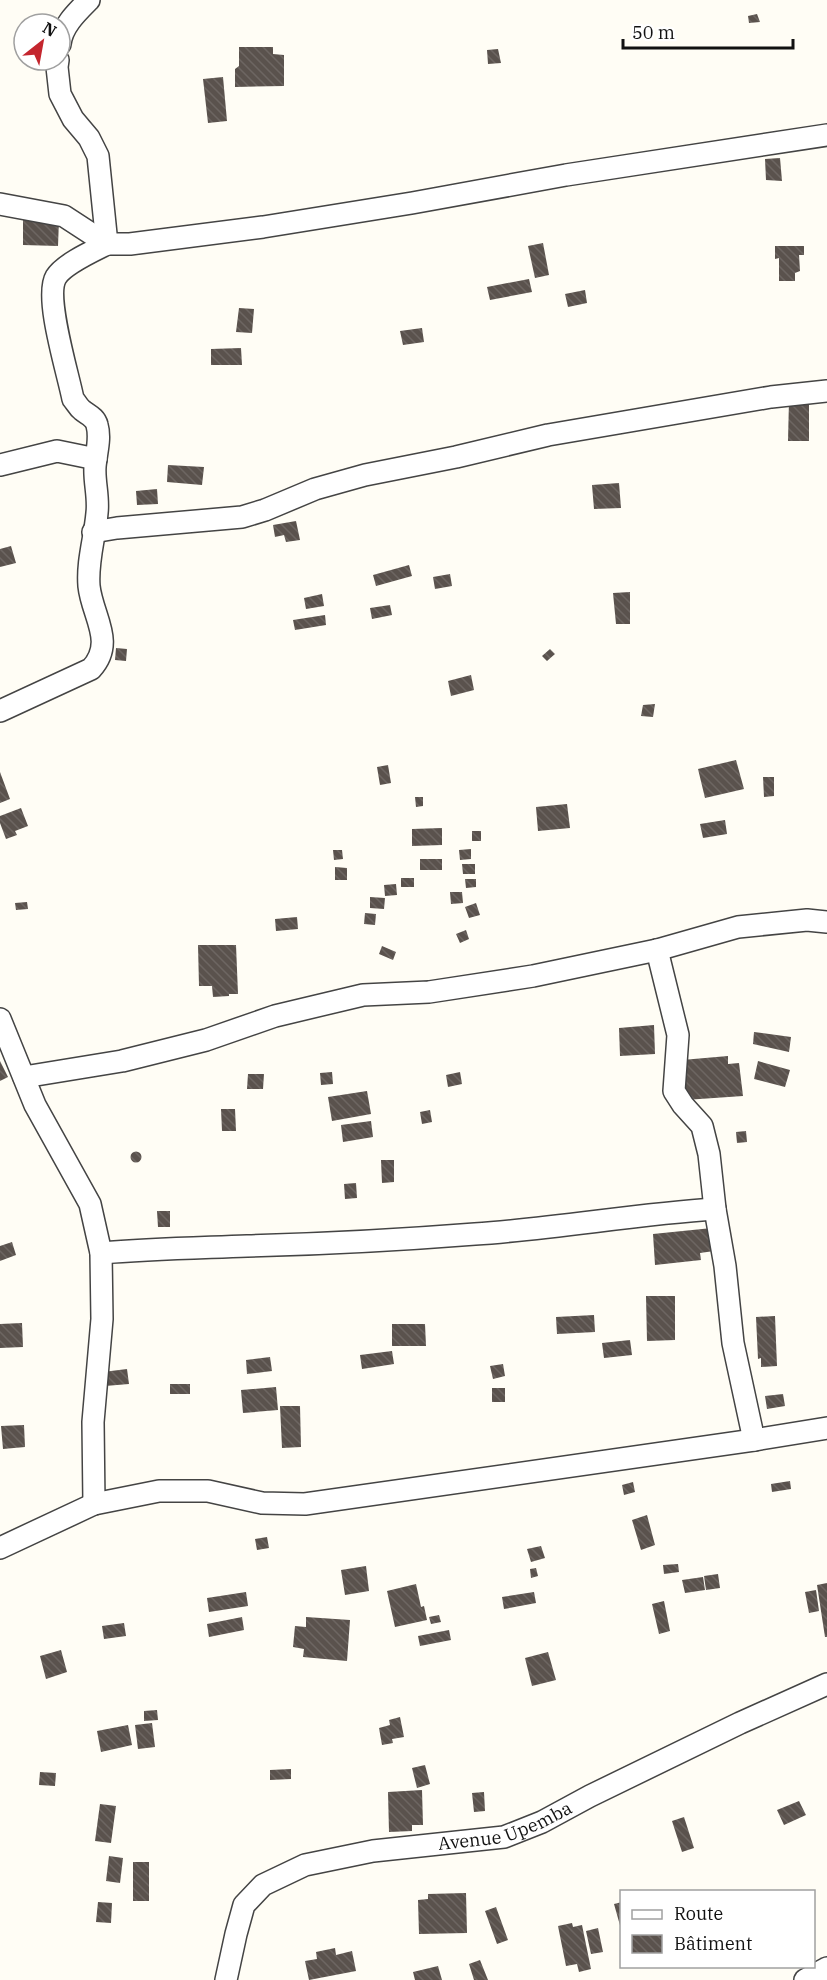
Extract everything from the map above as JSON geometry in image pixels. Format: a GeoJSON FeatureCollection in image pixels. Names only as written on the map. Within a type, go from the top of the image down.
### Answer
{"type":"FeatureCollection","features":[{"type":"Feature","properties":{"kind":"street"},"geometry":{"type":"LineString","coordinates":[[72,19],[89,0],[95,0]]}},
{"type":"Feature","properties":{"kind":"street"},"geometry":{"type":"LineString","coordinates":[[58,72],[60,94],[73,119],[89,138],[98,156],[107,244]]}},
{"type":"Feature","properties":{"kind":"street"},"geometry":{"type":"LineString","coordinates":[[0,711],[91,669],[98,661],[102,647],[101,627],[89,588],[89,564],[97,513],[98,426],[94,418],[81,409],[73,399],[52,308],[52,289],[57,275],[73,263],[107,244],[130,244],[263,227],[566,175],[827,135]]}},
{"type":"Feature","properties":{"kind":"street"},"geometry":{"type":"LineString","coordinates":[[0,204],[64,216],[107,244]]}},
{"type":"Feature","properties":{"kind":"street"},"geometry":{"type":"LineString","coordinates":[[93,532],[242,517],[315,489],[365,475],[456,457],[548,435],[771,397],[827,391]]}},
{"type":"Feature","properties":{"kind":"street"},"geometry":{"type":"LineString","coordinates":[[0,465],[57,451],[96,459]]}},
{"type":"Feature","properties":{"kind":"street"},"geometry":{"type":"LineString","coordinates":[[24,1077],[122,1061],[206,1040],[275,1016],[363,996],[429,992],[533,976],[657,950],[738,927],[807,920],[827,922]]}},
{"type":"Feature","properties":{"kind":"street"},"geometry":{"type":"LineString","coordinates":[[657,950],[678,1035],[674,1091],[702,1126],[709,1154],[733,1342],[754,1440]]}},
{"type":"Feature","properties":{"kind":"street"},"geometry":{"type":"LineString","coordinates":[[0,1019],[35,1105],[90,1204],[101,1253],[102,1319],[93,1422],[94,1504]]}},
{"type":"Feature","properties":{"kind":"street"},"geometry":{"type":"LineString","coordinates":[[101,1253],[159,1248],[399,1240],[511,1232],[715,1209]]}},
{"type":"Feature","properties":{"kind":"street"},"geometry":{"type":"LineString","coordinates":[[0,1548],[94,1504],[159,1491],[208,1491],[262,1503],[305,1504],[827,1428]]}},
{"type":"Feature","properties":{"kind":"street","name":"Avenue Upemba"},"geometry":{"type":"LineString","coordinates":[[226,1980],[244,1905],[262,1885],[304,1865],[373,1851],[504,1838],[542,1822],[601,1790],[740,1723],[827,1684]]}},
{"type":"Feature","properties":{"kind":"street"},"geometry":{"type":"LineString","coordinates":[[805,1980],[827,1968]]}},
{"type":"Feature","properties":{"kind":"building"},"geometry":{"type":"Polygon","coordinates":[[[757,14],[760,22],[749,23],[748,16],[757,14]]]}},
{"type":"Feature","properties":{"kind":"building"},"geometry":{"type":"Polygon","coordinates":[[[239,47],[273,47],[273,54],[284,55],[284,86],[235,87],[235,69],[239,66],[239,47]]]}},
{"type":"Feature","properties":{"kind":"building"},"geometry":{"type":"Polygon","coordinates":[[[498,49],[501,63],[488,64],[487,50],[498,49]]]}},
{"type":"Feature","properties":{"kind":"building"},"geometry":{"type":"Polygon","coordinates":[[[223,77],[227,121],[208,123],[203,79],[223,77]]]}},
{"type":"Feature","properties":{"kind":"building"},"geometry":{"type":"Polygon","coordinates":[[[780,158],[782,181],[766,180],[765,159],[780,158]]]}},
{"type":"Feature","properties":{"kind":"building"},"geometry":{"type":"Polygon","coordinates":[[[23,219],[59,220],[58,246],[23,245],[23,219]]]}},
{"type":"Feature","properties":{"kind":"building"},"geometry":{"type":"Polygon","coordinates":[[[543,243],[549,275],[535,278],[528,246],[543,243]]]}},
{"type":"Feature","properties":{"kind":"building"},"geometry":{"type":"Polygon","coordinates":[[[775,246],[804,246],[804,255],[799,255],[800,271],[795,273],[795,281],[779,281],[779,258],[775,259],[775,246]]]}},
{"type":"Feature","properties":{"kind":"building"},"geometry":{"type":"Polygon","coordinates":[[[529,279],[532,292],[490,300],[487,287],[529,279]]]}},
{"type":"Feature","properties":{"kind":"building"},"geometry":{"type":"Polygon","coordinates":[[[585,290],[587,303],[568,307],[565,294],[585,290]]]}},
{"type":"Feature","properties":{"kind":"building"},"geometry":{"type":"Polygon","coordinates":[[[239,308],[254,309],[252,333],[236,332],[239,308]]]}},
{"type":"Feature","properties":{"kind":"building"},"geometry":{"type":"Polygon","coordinates":[[[422,328],[424,342],[403,345],[400,331],[422,328]]]}},
{"type":"Feature","properties":{"kind":"building"},"geometry":{"type":"Polygon","coordinates":[[[241,348],[242,365],[211,365],[211,349],[241,348]]]}},
{"type":"Feature","properties":{"kind":"building"},"geometry":{"type":"Polygon","coordinates":[[[789,400],[809,400],[809,441],[788,441],[789,400]]]}},
{"type":"Feature","properties":{"kind":"building"},"geometry":{"type":"Polygon","coordinates":[[[168,465],[204,467],[202,485],[167,482],[168,465]]]}},
{"type":"Feature","properties":{"kind":"building"},"geometry":{"type":"Polygon","coordinates":[[[619,483],[621,508],[594,509],[592,485],[619,483]]]}},
{"type":"Feature","properties":{"kind":"building"},"geometry":{"type":"Polygon","coordinates":[[[157,489],[158,504],[137,505],[136,491],[157,489]]]}},
{"type":"Feature","properties":{"kind":"building"},"geometry":{"type":"Polygon","coordinates":[[[296,521],[300,540],[286,542],[284,535],[275,537],[273,525],[296,521]]]}},
{"type":"Feature","properties":{"kind":"building"},"geometry":{"type":"Polygon","coordinates":[[[11,546],[16,563],[0,567],[0,549],[11,546]]]}},
{"type":"Feature","properties":{"kind":"building"},"geometry":{"type":"Polygon","coordinates":[[[409,565],[412,576],[376,586],[373,575],[409,565]]]}},
{"type":"Feature","properties":{"kind":"building"},"geometry":{"type":"Polygon","coordinates":[[[450,574],[452,586],[435,589],[433,577],[450,574]]]}},
{"type":"Feature","properties":{"kind":"building"},"geometry":{"type":"Polygon","coordinates":[[[630,592],[630,624],[616,624],[613,593],[630,592]]]}},
{"type":"Feature","properties":{"kind":"building"},"geometry":{"type":"Polygon","coordinates":[[[322,594],[324,606],[306,609],[304,598],[322,594]]]}},
{"type":"Feature","properties":{"kind":"building"},"geometry":{"type":"Polygon","coordinates":[[[390,605],[392,615],[372,619],[370,608],[390,605]]]}},
{"type":"Feature","properties":{"kind":"building"},"geometry":{"type":"Polygon","coordinates":[[[325,615],[326,625],[295,630],[293,620],[325,615]]]}},
{"type":"Feature","properties":{"kind":"building"},"geometry":{"type":"Polygon","coordinates":[[[116,648],[127,649],[126,661],[115,660],[116,648]]]}},
{"type":"Feature","properties":{"kind":"building"},"geometry":{"type":"Polygon","coordinates":[[[550,649],[555,654],[547,661],[542,656],[550,649]]]}},
{"type":"Feature","properties":{"kind":"building"},"geometry":{"type":"Polygon","coordinates":[[[471,675],[474,690],[451,696],[448,681],[471,675]]]}},
{"type":"Feature","properties":{"kind":"building"},"geometry":{"type":"Polygon","coordinates":[[[655,704],[653,717],[641,716],[643,705],[655,704]]]}},
{"type":"Feature","properties":{"kind":"building"},"geometry":{"type":"Polygon","coordinates":[[[736,760],[744,789],[705,798],[698,769],[736,760]]]}},
{"type":"Feature","properties":{"kind":"building"},"geometry":{"type":"Polygon","coordinates":[[[388,765],[391,783],[380,785],[377,767],[388,765]]]}},
{"type":"Feature","properties":{"kind":"building"},"geometry":{"type":"Polygon","coordinates":[[[0,772],[10,799],[0,803],[0,772]]]}},
{"type":"Feature","properties":{"kind":"building"},"geometry":{"type":"Polygon","coordinates":[[[763,777],[774,777],[774,796],[764,797],[763,777]]]}},
{"type":"Feature","properties":{"kind":"building"},"geometry":{"type":"Polygon","coordinates":[[[415,797],[423,797],[423,806],[416,807],[415,797]]]}},
{"type":"Feature","properties":{"kind":"building"},"geometry":{"type":"Polygon","coordinates":[[[567,804],[570,828],[538,831],[536,807],[567,804]]]}},
{"type":"Feature","properties":{"kind":"building"},"geometry":{"type":"Polygon","coordinates":[[[21,808],[28,826],[15,831],[17,835],[6,839],[0,816],[21,808]]]}},
{"type":"Feature","properties":{"kind":"building"},"geometry":{"type":"Polygon","coordinates":[[[725,820],[727,834],[703,838],[700,824],[725,820]]]}},
{"type":"Feature","properties":{"kind":"building"},"geometry":{"type":"Polygon","coordinates":[[[442,828],[442,845],[412,846],[412,829],[442,828]]]}},
{"type":"Feature","properties":{"kind":"building"},"geometry":{"type":"Polygon","coordinates":[[[472,831],[481,831],[481,841],[472,841],[472,831]]]}},
{"type":"Feature","properties":{"kind":"building"},"geometry":{"type":"Polygon","coordinates":[[[471,849],[471,859],[460,860],[459,850],[471,849]]]}},
{"type":"Feature","properties":{"kind":"building"},"geometry":{"type":"Polygon","coordinates":[[[333,850],[342,850],[343,859],[334,860],[333,850]]]}},
{"type":"Feature","properties":{"kind":"building"},"geometry":{"type":"Polygon","coordinates":[[[420,859],[442,859],[442,870],[420,870],[420,859]]]}},
{"type":"Feature","properties":{"kind":"building"},"geometry":{"type":"Polygon","coordinates":[[[462,864],[475,864],[475,874],[463,874],[462,864]]]}},
{"type":"Feature","properties":{"kind":"building"},"geometry":{"type":"Polygon","coordinates":[[[335,867],[347,868],[347,880],[335,880],[335,867]]]}},
{"type":"Feature","properties":{"kind":"building"},"geometry":{"type":"Polygon","coordinates":[[[401,878],[414,878],[414,887],[401,887],[401,878]]]}},
{"type":"Feature","properties":{"kind":"building"},"geometry":{"type":"Polygon","coordinates":[[[465,879],[476,879],[476,887],[466,888],[465,879]]]}},
{"type":"Feature","properties":{"kind":"building"},"geometry":{"type":"Polygon","coordinates":[[[396,884],[397,895],[385,896],[384,885],[396,884]]]}},
{"type":"Feature","properties":{"kind":"building"},"geometry":{"type":"Polygon","coordinates":[[[450,892],[462,892],[463,903],[451,904],[450,892]]]}},
{"type":"Feature","properties":{"kind":"building"},"geometry":{"type":"Polygon","coordinates":[[[370,897],[385,898],[384,909],[370,908],[370,897]]]}},
{"type":"Feature","properties":{"kind":"building"},"geometry":{"type":"Polygon","coordinates":[[[27,902],[28,909],[16,910],[15,903],[27,902]]]}},
{"type":"Feature","properties":{"kind":"building"},"geometry":{"type":"Polygon","coordinates":[[[476,903],[480,915],[469,918],[465,907],[476,903]]]}},
{"type":"Feature","properties":{"kind":"building"},"geometry":{"type":"Polygon","coordinates":[[[365,913],[376,914],[375,925],[364,924],[365,913]]]}},
{"type":"Feature","properties":{"kind":"building"},"geometry":{"type":"Polygon","coordinates":[[[297,917],[298,929],[276,931],[275,919],[297,917]]]}},
{"type":"Feature","properties":{"kind":"building"},"geometry":{"type":"Polygon","coordinates":[[[466,930],[469,939],[460,943],[456,934],[466,930]]]}},
{"type":"Feature","properties":{"kind":"building"},"geometry":{"type":"Polygon","coordinates":[[[198,945],[236,945],[238,994],[213,997],[212,986],[199,986],[198,945]]]}},
{"type":"Feature","properties":{"kind":"building"},"geometry":{"type":"Polygon","coordinates":[[[382,946],[396,952],[393,960],[379,954],[382,946]]]}},
{"type":"Feature","properties":{"kind":"building"},"geometry":{"type":"Polygon","coordinates":[[[654,1025],[655,1054],[620,1056],[619,1028],[654,1025]]]}},
{"type":"Feature","properties":{"kind":"building"},"geometry":{"type":"Polygon","coordinates":[[[754,1032],[791,1037],[789,1052],[753,1044],[754,1032]]]}},
{"type":"Feature","properties":{"kind":"building"},"geometry":{"type":"Polygon","coordinates":[[[728,1056],[728,1064],[739,1063],[743,1096],[685,1100],[682,1060],[728,1056]]]}},
{"type":"Feature","properties":{"kind":"building"},"geometry":{"type":"Polygon","coordinates":[[[0,1061],[8,1077],[0,1081],[0,1061]]]}},
{"type":"Feature","properties":{"kind":"building"},"geometry":{"type":"Polygon","coordinates":[[[758,1061],[790,1070],[785,1087],[754,1079],[758,1061]]]}},
{"type":"Feature","properties":{"kind":"building"},"geometry":{"type":"Polygon","coordinates":[[[332,1072],[333,1084],[321,1085],[320,1073],[332,1072]]]}},
{"type":"Feature","properties":{"kind":"building"},"geometry":{"type":"Polygon","coordinates":[[[460,1072],[462,1084],[448,1087],[446,1075],[460,1072]]]}},
{"type":"Feature","properties":{"kind":"building"},"geometry":{"type":"Polygon","coordinates":[[[248,1074],[264,1074],[263,1089],[247,1089],[248,1074]]]}},
{"type":"Feature","properties":{"kind":"building"},"geometry":{"type":"Polygon","coordinates":[[[367,1091],[371,1114],[332,1121],[328,1097],[367,1091]]]}},
{"type":"Feature","properties":{"kind":"building"},"geometry":{"type":"Polygon","coordinates":[[[221,1109],[235,1109],[236,1131],[222,1131],[221,1109]]]}},
{"type":"Feature","properties":{"kind":"building"},"geometry":{"type":"Polygon","coordinates":[[[430,1110],[432,1122],[422,1124],[420,1112],[430,1110]]]}},
{"type":"Feature","properties":{"kind":"building"},"geometry":{"type":"Polygon","coordinates":[[[371,1121],[373,1137],[343,1142],[341,1125],[371,1121]]]}},
{"type":"Feature","properties":{"kind":"building"},"geometry":{"type":"Polygon","coordinates":[[[746,1131],[747,1142],[737,1143],[736,1132],[746,1131]]]}},
{"type":"Feature","properties":{"kind":"building"},"geometry":{"type":"Polygon","coordinates":[[[136,1152],[140,1153],[140,1161],[136,1162],[132,1161],[131,1157],[132,1153],[136,1152]]]}},
{"type":"Feature","properties":{"kind":"building"},"geometry":{"type":"Polygon","coordinates":[[[381,1160],[394,1160],[394,1182],[382,1183],[381,1160]]]}},
{"type":"Feature","properties":{"kind":"building"},"geometry":{"type":"Polygon","coordinates":[[[356,1183],[357,1198],[345,1199],[344,1184],[356,1183]]]}},
{"type":"Feature","properties":{"kind":"building"},"geometry":{"type":"Polygon","coordinates":[[[157,1211],[170,1211],[170,1227],[158,1227],[157,1211]]]}},
{"type":"Feature","properties":{"kind":"building"},"geometry":{"type":"Polygon","coordinates":[[[712,1228],[714,1251],[700,1253],[701,1260],[655,1265],[653,1234],[712,1228]]]}},
{"type":"Feature","properties":{"kind":"building"},"geometry":{"type":"Polygon","coordinates":[[[12,1242],[16,1255],[0,1261],[0,1246],[12,1242]]]}},
{"type":"Feature","properties":{"kind":"building"},"geometry":{"type":"Polygon","coordinates":[[[646,1296],[675,1296],[675,1340],[647,1341],[646,1296]]]}},
{"type":"Feature","properties":{"kind":"building"},"geometry":{"type":"Polygon","coordinates":[[[594,1315],[595,1332],[557,1334],[556,1317],[594,1315]]]}},
{"type":"Feature","properties":{"kind":"building"},"geometry":{"type":"Polygon","coordinates":[[[775,1316],[777,1366],[761,1367],[761,1358],[758,1359],[756,1317],[775,1316]]]}},
{"type":"Feature","properties":{"kind":"building"},"geometry":{"type":"Polygon","coordinates":[[[22,1323],[23,1347],[0,1348],[0,1324],[22,1323]]]}},
{"type":"Feature","properties":{"kind":"building"},"geometry":{"type":"Polygon","coordinates":[[[392,1324],[425,1324],[426,1346],[392,1346],[392,1324]]]}},
{"type":"Feature","properties":{"kind":"building"},"geometry":{"type":"Polygon","coordinates":[[[630,1340],[632,1355],[604,1358],[602,1343],[630,1340]]]}},
{"type":"Feature","properties":{"kind":"building"},"geometry":{"type":"Polygon","coordinates":[[[392,1351],[394,1364],[362,1369],[360,1355],[392,1351]]]}},
{"type":"Feature","properties":{"kind":"building"},"geometry":{"type":"Polygon","coordinates":[[[270,1357],[272,1371],[247,1374],[246,1360],[270,1357]]]}},
{"type":"Feature","properties":{"kind":"building"},"geometry":{"type":"Polygon","coordinates":[[[503,1364],[505,1376],[493,1379],[490,1366],[503,1364]]]}},
{"type":"Feature","properties":{"kind":"building"},"geometry":{"type":"Polygon","coordinates":[[[127,1369],[129,1384],[105,1386],[103,1372],[127,1369]]]}},
{"type":"Feature","properties":{"kind":"building"},"geometry":{"type":"Polygon","coordinates":[[[170,1384],[190,1384],[190,1394],[170,1394],[170,1384]]]}},
{"type":"Feature","properties":{"kind":"building"},"geometry":{"type":"Polygon","coordinates":[[[276,1387],[278,1410],[243,1413],[241,1390],[276,1387]]]}},
{"type":"Feature","properties":{"kind":"building"},"geometry":{"type":"Polygon","coordinates":[[[492,1388],[505,1388],[505,1402],[492,1402],[492,1388]]]}},
{"type":"Feature","properties":{"kind":"building"},"geometry":{"type":"Polygon","coordinates":[[[783,1394],[785,1406],[767,1409],[765,1396],[783,1394]]]}},
{"type":"Feature","properties":{"kind":"building"},"geometry":{"type":"Polygon","coordinates":[[[280,1406],[300,1406],[301,1447],[282,1448],[280,1406]]]}},
{"type":"Feature","properties":{"kind":"building"},"geometry":{"type":"Polygon","coordinates":[[[24,1425],[25,1447],[3,1449],[1,1426],[24,1425]]]}},
{"type":"Feature","properties":{"kind":"building"},"geometry":{"type":"Polygon","coordinates":[[[790,1481],[791,1489],[772,1492],[771,1484],[790,1481]]]}},
{"type":"Feature","properties":{"kind":"building"},"geometry":{"type":"Polygon","coordinates":[[[633,1482],[635,1492],[624,1495],[622,1485],[633,1482]]]}},
{"type":"Feature","properties":{"kind":"building"},"geometry":{"type":"Polygon","coordinates":[[[647,1515],[655,1545],[641,1550],[632,1520],[647,1515]]]}},
{"type":"Feature","properties":{"kind":"building"},"geometry":{"type":"Polygon","coordinates":[[[267,1537],[269,1548],[257,1550],[255,1539],[267,1537]]]}},
{"type":"Feature","properties":{"kind":"building"},"geometry":{"type":"Polygon","coordinates":[[[541,1546],[545,1558],[531,1562],[527,1549],[541,1546]]]}},
{"type":"Feature","properties":{"kind":"building"},"geometry":{"type":"Polygon","coordinates":[[[678,1564],[679,1572],[664,1574],[663,1565],[678,1564]]]}},
{"type":"Feature","properties":{"kind":"building"},"geometry":{"type":"Polygon","coordinates":[[[366,1566],[369,1591],[345,1595],[341,1570],[366,1566]]]}},
{"type":"Feature","properties":{"kind":"building"},"geometry":{"type":"Polygon","coordinates":[[[536,1568],[538,1576],[531,1578],[530,1569],[536,1568]]]}},
{"type":"Feature","properties":{"kind":"building"},"geometry":{"type":"Polygon","coordinates":[[[718,1574],[720,1588],[706,1590],[704,1576],[718,1574]]]}},
{"type":"Feature","properties":{"kind":"building"},"geometry":{"type":"Polygon","coordinates":[[[703,1577],[705,1590],[685,1593],[682,1580],[703,1577]]]}},
{"type":"Feature","properties":{"kind":"building"},"geometry":{"type":"Polygon","coordinates":[[[827,1583],[827,1637],[825,1637],[817,1585],[827,1583]]]}},
{"type":"Feature","properties":{"kind":"building"},"geometry":{"type":"Polygon","coordinates":[[[416,1584],[421,1607],[424,1606],[427,1620],[395,1627],[387,1591],[416,1584]]]}},
{"type":"Feature","properties":{"kind":"building"},"geometry":{"type":"Polygon","coordinates":[[[816,1590],[819,1611],[809,1613],[805,1592],[816,1590]]]}},
{"type":"Feature","properties":{"kind":"building"},"geometry":{"type":"Polygon","coordinates":[[[246,1592],[248,1606],[209,1612],[207,1598],[246,1592]]]}},
{"type":"Feature","properties":{"kind":"building"},"geometry":{"type":"Polygon","coordinates":[[[534,1592],[536,1603],[504,1609],[502,1597],[534,1592]]]}},
{"type":"Feature","properties":{"kind":"building"},"geometry":{"type":"Polygon","coordinates":[[[664,1601],[670,1631],[659,1634],[652,1604],[664,1601]]]}},
{"type":"Feature","properties":{"kind":"building"},"geometry":{"type":"Polygon","coordinates":[[[439,1615],[441,1622],[431,1624],[429,1617],[439,1615]]]}},
{"type":"Feature","properties":{"kind":"building"},"geometry":{"type":"Polygon","coordinates":[[[242,1617],[244,1630],[209,1637],[207,1624],[242,1617]]]}},
{"type":"Feature","properties":{"kind":"building"},"geometry":{"type":"Polygon","coordinates":[[[306,1617],[350,1620],[347,1661],[303,1657],[304,1649],[293,1647],[295,1626],[306,1627],[306,1617]]]}},
{"type":"Feature","properties":{"kind":"building"},"geometry":{"type":"Polygon","coordinates":[[[124,1623],[126,1636],[104,1639],[102,1626],[124,1623]]]}},
{"type":"Feature","properties":{"kind":"building"},"geometry":{"type":"Polygon","coordinates":[[[449,1630],[451,1640],[420,1646],[418,1636],[449,1630]]]}},
{"type":"Feature","properties":{"kind":"building"},"geometry":{"type":"Polygon","coordinates":[[[61,1650],[67,1672],[46,1679],[40,1656],[61,1650]]]}},
{"type":"Feature","properties":{"kind":"building"},"geometry":{"type":"Polygon","coordinates":[[[548,1652],[556,1680],[532,1686],[525,1658],[548,1652]]]}},
{"type":"Feature","properties":{"kind":"building"},"geometry":{"type":"Polygon","coordinates":[[[157,1710],[158,1720],[144,1721],[144,1711],[157,1710]]]}},
{"type":"Feature","properties":{"kind":"building"},"geometry":{"type":"Polygon","coordinates":[[[400,1717],[404,1737],[392,1739],[393,1743],[382,1745],[379,1728],[390,1725],[389,1720],[400,1717]]]}},
{"type":"Feature","properties":{"kind":"building"},"geometry":{"type":"Polygon","coordinates":[[[152,1723],[155,1747],[138,1749],[135,1725],[152,1723]]]}},
{"type":"Feature","properties":{"kind":"building"},"geometry":{"type":"Polygon","coordinates":[[[128,1725],[132,1745],[101,1752],[97,1731],[128,1725]]]}},
{"type":"Feature","properties":{"kind":"building"},"geometry":{"type":"Polygon","coordinates":[[[425,1765],[430,1784],[417,1788],[412,1768],[425,1765]]]}},
{"type":"Feature","properties":{"kind":"building"},"geometry":{"type":"Polygon","coordinates":[[[291,1769],[291,1779],[270,1780],[270,1770],[291,1769]]]}},
{"type":"Feature","properties":{"kind":"building"},"geometry":{"type":"Polygon","coordinates":[[[40,1772],[56,1773],[55,1786],[39,1785],[40,1772]]]}},
{"type":"Feature","properties":{"kind":"building"},"geometry":{"type":"Polygon","coordinates":[[[422,1790],[423,1825],[412,1825],[412,1831],[389,1832],[388,1792],[422,1790]]]}},
{"type":"Feature","properties":{"kind":"building"},"geometry":{"type":"Polygon","coordinates":[[[484,1792],[485,1811],[474,1812],[472,1793],[484,1792]]]}},
{"type":"Feature","properties":{"kind":"building"},"geometry":{"type":"Polygon","coordinates":[[[799,1801],[806,1815],[784,1825],[777,1810],[799,1801]]]}},
{"type":"Feature","properties":{"kind":"building"},"geometry":{"type":"Polygon","coordinates":[[[100,1804],[116,1806],[111,1843],[95,1841],[100,1804]]]}},
{"type":"Feature","properties":{"kind":"building"},"geometry":{"type":"Polygon","coordinates":[[[684,1817],[694,1848],[682,1852],[672,1821],[684,1817]]]}},
{"type":"Feature","properties":{"kind":"building"},"geometry":{"type":"Polygon","coordinates":[[[109,1856],[123,1858],[120,1883],[106,1881],[109,1856]]]}},
{"type":"Feature","properties":{"kind":"building"},"geometry":{"type":"Polygon","coordinates":[[[133,1862],[149,1862],[149,1901],[133,1901],[133,1862]]]}},
{"type":"Feature","properties":{"kind":"building"},"geometry":{"type":"Polygon","coordinates":[[[466,1893],[467,1933],[419,1934],[418,1900],[428,1899],[428,1894],[466,1893]]]}},
{"type":"Feature","properties":{"kind":"building"},"geometry":{"type":"Polygon","coordinates":[[[98,1902],[112,1903],[111,1923],[96,1922],[98,1902]]]}},
{"type":"Feature","properties":{"kind":"building"},"geometry":{"type":"Polygon","coordinates":[[[620,1902],[620,1925],[614,1904],[620,1902]]]}},
{"type":"Feature","properties":{"kind":"building"},"geometry":{"type":"Polygon","coordinates":[[[496,1907],[508,1940],[497,1944],[485,1911],[496,1907]]]}},
{"type":"Feature","properties":{"kind":"building"},"geometry":{"type":"Polygon","coordinates":[[[572,1923],[573,1927],[582,1925],[591,1969],[579,1972],[577,1964],[566,1966],[558,1926],[572,1923]]]}},
{"type":"Feature","properties":{"kind":"building"},"geometry":{"type":"Polygon","coordinates":[[[598,1928],[603,1952],[591,1954],[586,1931],[598,1928]]]}},
{"type":"Feature","properties":{"kind":"building"},"geometry":{"type":"Polygon","coordinates":[[[335,1948],[336,1955],[352,1951],[356,1971],[309,1980],[305,1961],[317,1959],[316,1952],[335,1948]]]}},
{"type":"Feature","properties":{"kind":"building"},"geometry":{"type":"Polygon","coordinates":[[[480,1960],[488,1980],[474,1980],[469,1964],[480,1960]]]}},
{"type":"Feature","properties":{"kind":"building"},"geometry":{"type":"Polygon","coordinates":[[[438,1966],[442,1980],[415,1980],[413,1972],[438,1966]]]}}]}
